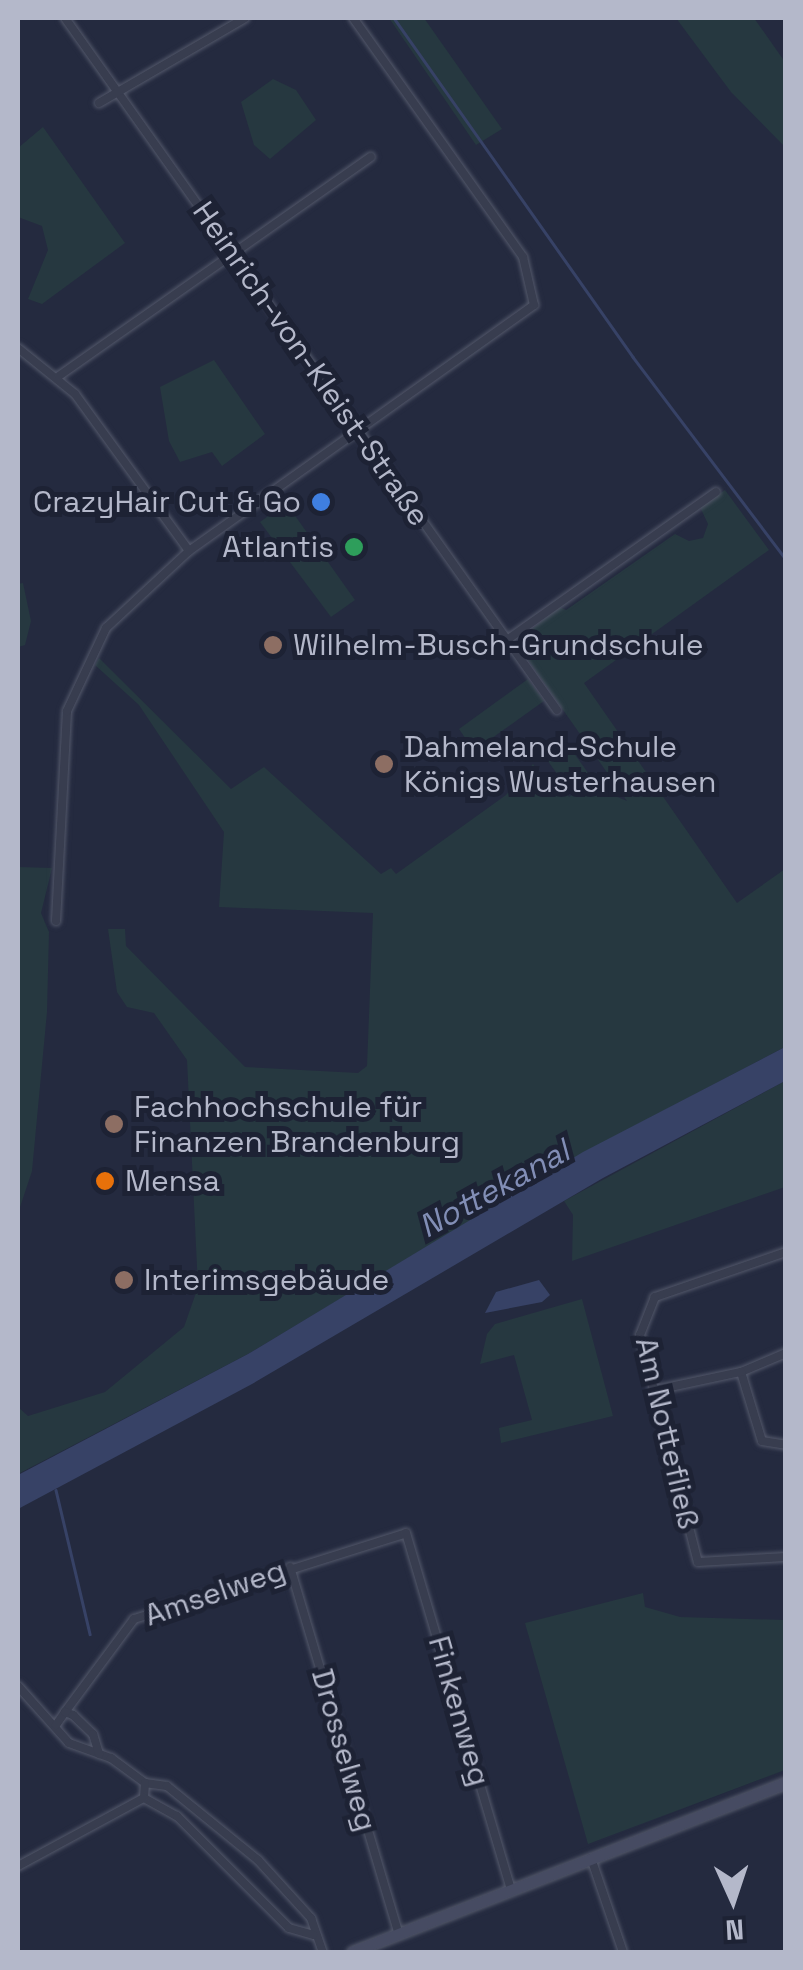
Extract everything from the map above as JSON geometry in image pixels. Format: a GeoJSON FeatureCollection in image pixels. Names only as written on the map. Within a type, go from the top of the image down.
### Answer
{"type":"FeatureCollection","features":[{"type":"Feature","properties":{"kind":"main road"},"geometry":{"type":"LineString","coordinates":[[352,1952],[786,1782]]}},
{"type":"Feature","properties":{"kind":"street","name":"Heinrich-von-Kleist-Straße"},"geometry":{"type":"LineString","coordinates":[[65,18],[557,710]]}},
{"type":"Feature","properties":{"kind":"street"},"geometry":{"type":"LineString","coordinates":[[98,103],[245,18]]}},
{"type":"Feature","properties":{"kind":"street"},"geometry":{"type":"LineString","coordinates":[[56,921],[71,696],[124,605],[188,550],[524,316],[535,298],[523,257],[354,18]]}},
{"type":"Feature","properties":{"kind":"street"},"geometry":{"type":"LineString","coordinates":[[59,376],[372,157]]}},
{"type":"Feature","properties":{"kind":"street"},"geometry":{"type":"LineString","coordinates":[[18,348],[59,376],[188,550]]}},
{"type":"Feature","properties":{"kind":"street"},"geometry":{"type":"LineString","coordinates":[[507,640],[716,492]]}},
{"type":"Feature","properties":{"kind":"street","name":"Am Nottefließ"},"geometry":{"type":"LineString","coordinates":[[786,1252],[655,1297],[640,1335],[698,1562],[786,1557]]}},
{"type":"Feature","properties":{"kind":"street"},"geometry":{"type":"LineString","coordinates":[[656,1390],[741,1372],[786,1353]]}},
{"type":"Feature","properties":{"kind":"street"},"geometry":{"type":"LineString","coordinates":[[741,1372],[762,1441],[786,1445]]}},
{"type":"Feature","properties":{"kind":"street","name":"Amselweg"},"geometry":{"type":"LineString","coordinates":[[56,1725],[134,1619],[290,1567],[406,1534]]}},
{"type":"Feature","properties":{"kind":"street","name":"Finkenweg"},"geometry":{"type":"LineString","coordinates":[[406,1534],[510,1889]]}},
{"type":"Feature","properties":{"kind":"street","name":"Drosselweg"},"geometry":{"type":"LineString","coordinates":[[290,1567],[399,1934]]}},
{"type":"Feature","properties":{"kind":"street"},"geometry":{"type":"LineString","coordinates":[[18,1686],[69,1743],[99,1754],[145,1784],[167,1786],[258,1860],[310,1918],[312,1935],[322,1952]]}},
{"type":"Feature","properties":{"kind":"street"},"geometry":{"type":"LineString","coordinates":[[65,1712],[93,1734],[99,1754]]}},
{"type":"Feature","properties":{"kind":"street"},"geometry":{"type":"LineString","coordinates":[[144,1798],[145,1784]]}},
{"type":"Feature","properties":{"kind":"street"},"geometry":{"type":"LineString","coordinates":[[19,1865],[144,1798]]}},
{"type":"Feature","properties":{"kind":"street"},"geometry":{"type":"LineString","coordinates":[[144,1798],[177,1816],[288,1928],[312,1935]]}},
{"type":"Feature","properties":{"kind":"street"},"geometry":{"type":"LineString","coordinates":[[590,1857],[623,1952]]}},
{"type":"Feature","properties":{"kind":"shaded area"},"geometry":{"type":"Polygon","coordinates":[[[389,18],[424,18],[502,129],[476,145],[389,18]]]}},
{"type":"Feature","properties":{"kind":"shaded area"},"geometry":{"type":"Polygon","coordinates":[[[676,18],[754,18],[785,62],[785,147],[731,92],[676,18]]]}},
{"type":"Feature","properties":{"kind":"shaded area"},"geometry":{"type":"Polygon","coordinates":[[[273,79],[296,90],[316,120],[270,159],[254,145],[241,102],[273,79]]]}},
{"type":"Feature","properties":{"kind":"shaded area"},"geometry":{"type":"Polygon","coordinates":[[[43,127],[125,243],[42,304],[28,299],[48,250],[42,226],[18,217],[18,148],[43,127]]]}},
{"type":"Feature","properties":{"kind":"shaded area"},"geometry":{"type":"Polygon","coordinates":[[[214,360],[265,434],[222,466],[212,452],[180,462],[169,441],[160,387],[214,360]]]}},
{"type":"Feature","properties":{"kind":"shaded area"},"geometry":{"type":"Polygon","coordinates":[[[725,490],[769,550],[584,683],[737,903],[785,869],[785,1047],[583,1153],[248,1354],[18,1474],[18,1407],[28,1416],[105,1392],[184,1327],[198,1287],[187,1060],[154,1013],[127,1007],[117,992],[108,929],[125,929],[126,946],[245,1067],[358,1073],[367,1066],[373,913],[219,907],[224,832],[139,705],[95,665],[99,658],[231,789],[264,767],[381,874],[391,868],[396,874],[506,795],[533,764],[543,778],[551,772],[569,797],[598,777],[610,794],[627,801],[521,650],[521,638],[559,607],[566,610],[675,534],[689,541],[703,538],[708,524],[700,507],[725,490]]]}},
{"type":"Feature","properties":{"kind":"shaded area"},"geometry":{"type":"Polygon","coordinates":[[[286,503],[355,600],[331,617],[260,522],[286,503]]]}},
{"type":"Feature","properties":{"kind":"shaded area"},"geometry":{"type":"Polygon","coordinates":[[[23,583],[31,621],[25,645],[18,647],[18,584],[23,583]]]}},
{"type":"Feature","properties":{"kind":"shaded area"},"geometry":{"type":"Polygon","coordinates":[[[528,679],[544,701],[474,751],[459,729],[528,679]]]}},
{"type":"Feature","properties":{"kind":"shaded area"},"geometry":{"type":"Polygon","coordinates":[[[566,742],[591,777],[570,792],[545,757],[566,742]]]}},
{"type":"Feature","properties":{"kind":"shaded area"},"geometry":{"type":"Polygon","coordinates":[[[18,867],[52,868],[41,913],[49,932],[47,1012],[32,1171],[18,1213],[18,867]]]}},
{"type":"Feature","properties":{"kind":"shaded area"},"geometry":{"type":"Polygon","coordinates":[[[785,1081],[785,1187],[572,1261],[573,1215],[564,1201],[785,1081]]]}},
{"type":"Feature","properties":{"kind":"shaded area"},"geometry":{"type":"Polygon","coordinates":[[[582,1299],[613,1416],[501,1443],[499,1428],[532,1420],[514,1355],[480,1364],[487,1334],[495,1324],[582,1299]]]}},
{"type":"Feature","properties":{"kind":"shaded area"},"geometry":{"type":"Polygon","coordinates":[[[643,1593],[645,1607],[680,1617],[785,1620],[785,1770],[588,1844],[525,1623],[643,1593]]]}},
{"type":"Feature","properties":{"kind":"water"},"geometry":{"type":"Polygon","coordinates":[[[785,1047],[785,1081],[603,1178],[252,1384],[18,1509],[18,1475],[248,1354],[583,1152],[785,1047]]]}},
{"type":"Feature","properties":{"kind":"water"},"geometry":{"type":"Polygon","coordinates":[[[539,1280],[550,1295],[542,1302],[485,1313],[496,1292],[539,1280]]]}},
{"type":"Feature","properties":{"kind":"waterway"},"geometry":{"type":"LineString","coordinates":[[394,18],[633,357],[786,559]]}},
{"type":"Feature","properties":{"kind":"waterway"},"geometry":{"type":"LineString","coordinates":[[56,1490],[90,1634]]}},
{"type":"Feature","properties":{"kind":"place","name":"CrazyHair Cut & Go"},"geometry":{"type":"Point","coordinates":[321,502]}},
{"type":"Feature","properties":{"kind":"place","name":"Atlantis"},"geometry":{"type":"Point","coordinates":[354,547]}},
{"type":"Feature","properties":{"kind":"place","name":"Wilhelm-Busch-Grundschule"},"geometry":{"type":"Point","coordinates":[273,645]}},
{"type":"Feature","properties":{"kind":"place","name":"Dahmeland-Schule Königs Wusterhausen"},"geometry":{"type":"Point","coordinates":[384,764]}},
{"type":"Feature","properties":{"kind":"place","name":"Fachhochschule für Finanzen Brandenburg"},"geometry":{"type":"Point","coordinates":[114,1124]}},
{"type":"Feature","properties":{"kind":"place","name":"Mensa"},"geometry":{"type":"Point","coordinates":[105,1181]}},
{"type":"Feature","properties":{"kind":"place","name":"Interimsgebäude"},"geometry":{"type":"Point","coordinates":[124,1280]}},
{"type":"Feature","properties":{"kind":"water label","name":"Nottekanal"},"geometry":{"type":"Point","coordinates":[494,1189]}}]}
